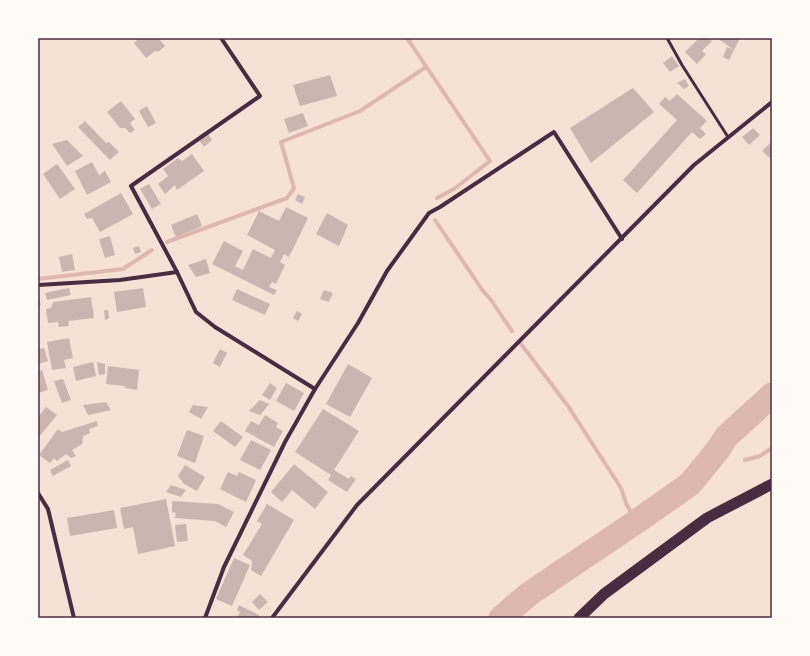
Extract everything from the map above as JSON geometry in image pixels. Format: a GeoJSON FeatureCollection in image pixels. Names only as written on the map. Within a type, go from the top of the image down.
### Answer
{"type":"FeatureCollection","features":[{"type":"Feature","properties":{"kind":"highway"},"geometry":{"type":"LineString","coordinates":[[579,618],[604,594],[707,518],[772,484]]}},
{"type":"Feature","properties":{"kind":"street"},"geometry":{"type":"LineString","coordinates":[[221,38],[260,96],[132,186],[196,312],[215,327],[315,389]]}},
{"type":"Feature","properties":{"kind":"street"},"geometry":{"type":"LineString","coordinates":[[272,618],[357,505],[694,165],[772,102]]}},
{"type":"Feature","properties":{"kind":"street"},"geometry":{"type":"LineString","coordinates":[[205,618],[224,567],[286,442],[315,389],[358,323],[387,271],[429,213],[554,132],[622,238]]}},
{"type":"Feature","properties":{"kind":"street"},"geometry":{"type":"LineString","coordinates":[[38,285],[120,280],[177,272]]}},
{"type":"Feature","properties":{"kind":"street"},"geometry":{"type":"LineString","coordinates":[[38,493],[48,509],[74,618]]}},
{"type":"Feature","properties":{"kind":"lane"},"geometry":{"type":"LineString","coordinates":[[668,38],[682,65],[728,137]]}},
{"type":"Feature","properties":{"kind":"building"},"geometry":{"type":"Polygon","coordinates":[[[136,38],[147,38],[149,40],[150,38],[158,38],[165,46],[158,52],[155,51],[146,58],[134,43],[137,40],[136,38]]]}},
{"type":"Feature","properties":{"kind":"building"},"geometry":{"type":"Polygon","coordinates":[[[699,38],[709,38],[712,41],[702,51],[706,54],[697,64],[685,52],[699,38]]]}},
{"type":"Feature","properties":{"kind":"building"},"geometry":{"type":"Polygon","coordinates":[[[717,38],[740,38],[734,50],[717,38]]]}},
{"type":"Feature","properties":{"kind":"building"},"geometry":{"type":"Polygon","coordinates":[[[727,47],[734,50],[729,60],[723,57],[727,47]]]}},
{"type":"Feature","properties":{"kind":"building"},"geometry":{"type":"Polygon","coordinates":[[[672,56],[679,66],[670,72],[663,63],[672,56]]]}},
{"type":"Feature","properties":{"kind":"building"},"geometry":{"type":"Polygon","coordinates":[[[330,75],[337,96],[300,106],[293,85],[330,75]]]}},
{"type":"Feature","properties":{"kind":"building"},"geometry":{"type":"Polygon","coordinates":[[[685,79],[689,86],[684,89],[677,83],[685,79]]]}},
{"type":"Feature","properties":{"kind":"building"},"geometry":{"type":"Polygon","coordinates":[[[633,88],[654,112],[591,163],[570,128],[633,88]]]}},
{"type":"Feature","properties":{"kind":"building"},"geometry":{"type":"Polygon","coordinates":[[[677,94],[707,121],[700,128],[706,134],[700,139],[692,132],[637,193],[623,180],[677,120],[659,104],[665,97],[670,101],[677,94]]]}},
{"type":"Feature","properties":{"kind":"building"},"geometry":{"type":"Polygon","coordinates":[[[121,101],[135,119],[130,123],[135,130],[130,133],[125,128],[120,128],[107,112],[121,101]]]}},
{"type":"Feature","properties":{"kind":"building"},"geometry":{"type":"Polygon","coordinates":[[[147,106],[156,123],[148,127],[139,111],[147,106]]]}},
{"type":"Feature","properties":{"kind":"building"},"geometry":{"type":"Polygon","coordinates":[[[303,113],[308,126],[289,133],[284,119],[303,113]]]}},
{"type":"Feature","properties":{"kind":"building"},"geometry":{"type":"Polygon","coordinates":[[[85,121],[106,143],[109,142],[119,152],[110,160],[78,127],[85,121]]]}},
{"type":"Feature","properties":{"kind":"building"},"geometry":{"type":"Polygon","coordinates":[[[753,128],[760,135],[749,145],[742,137],[753,128]]]}},
{"type":"Feature","properties":{"kind":"building"},"geometry":{"type":"Polygon","coordinates":[[[207,132],[212,140],[204,147],[199,140],[207,132]]]}},
{"type":"Feature","properties":{"kind":"building"},"geometry":{"type":"Polygon","coordinates":[[[67,140],[83,156],[67,166],[52,144],[67,140]]]}},
{"type":"Feature","properties":{"kind":"building"},"geometry":{"type":"Polygon","coordinates":[[[772,141],[772,160],[762,151],[772,141]]]}},
{"type":"Feature","properties":{"kind":"building"},"geometry":{"type":"Polygon","coordinates":[[[192,154],[204,171],[177,190],[175,185],[165,194],[158,184],[168,176],[163,169],[178,158],[182,161],[192,154]]]}},
{"type":"Feature","properties":{"kind":"building"},"geometry":{"type":"Polygon","coordinates":[[[92,162],[99,175],[105,171],[111,182],[87,195],[75,171],[92,162]]]}},
{"type":"Feature","properties":{"kind":"building"},"geometry":{"type":"Polygon","coordinates":[[[57,164],[75,189],[60,199],[43,174],[57,164]]]}},
{"type":"Feature","properties":{"kind":"building"},"geometry":{"type":"Polygon","coordinates":[[[149,184],[161,204],[152,209],[140,189],[149,184]]]}},
{"type":"Feature","properties":{"kind":"building"},"geometry":{"type":"Polygon","coordinates":[[[121,193],[133,214],[100,232],[92,218],[87,219],[84,214],[121,193]]]}},
{"type":"Feature","properties":{"kind":"building"},"geometry":{"type":"Polygon","coordinates":[[[298,194],[305,197],[302,204],[295,200],[298,194]]]}},
{"type":"Feature","properties":{"kind":"building"},"geometry":{"type":"Polygon","coordinates":[[[286,207],[308,218],[289,257],[284,254],[280,262],[285,265],[276,284],[272,282],[269,287],[277,290],[274,295],[212,264],[224,241],[243,251],[235,266],[243,270],[253,249],[271,258],[275,250],[247,235],[259,211],[279,221],[286,207]]]}},
{"type":"Feature","properties":{"kind":"building"},"geometry":{"type":"Polygon","coordinates":[[[327,213],[348,225],[339,246],[316,234],[327,213]]]}},
{"type":"Feature","properties":{"kind":"building"},"geometry":{"type":"Polygon","coordinates":[[[197,214],[202,226],[176,237],[171,225],[197,214]]]}},
{"type":"Feature","properties":{"kind":"building"},"geometry":{"type":"Polygon","coordinates":[[[110,236],[115,255],[105,258],[99,239],[110,236]]]}},
{"type":"Feature","properties":{"kind":"building"},"geometry":{"type":"Polygon","coordinates":[[[139,246],[141,252],[135,254],[133,248],[139,246]]]}},
{"type":"Feature","properties":{"kind":"building"},"geometry":{"type":"Polygon","coordinates":[[[72,254],[75,270],[62,272],[59,257],[72,254]]]}},
{"type":"Feature","properties":{"kind":"building"},"geometry":{"type":"Polygon","coordinates":[[[206,259],[210,273],[196,277],[188,265],[206,259]]]}},
{"type":"Feature","properties":{"kind":"building"},"geometry":{"type":"Polygon","coordinates":[[[69,288],[71,295],[47,300],[45,293],[69,288]]]}},
{"type":"Feature","properties":{"kind":"building"},"geometry":{"type":"Polygon","coordinates":[[[143,288],[146,307],[117,312],[114,292],[143,288]]]}},
{"type":"Feature","properties":{"kind":"building"},"geometry":{"type":"Polygon","coordinates":[[[237,289],[270,304],[265,315],[232,300],[237,289]]]}},
{"type":"Feature","properties":{"kind":"building"},"geometry":{"type":"Polygon","coordinates":[[[324,290],[333,293],[329,302],[320,299],[324,290]]]}},
{"type":"Feature","properties":{"kind":"building"},"geometry":{"type":"Polygon","coordinates":[[[38,296],[41,305],[38,306],[38,296]]]}},
{"type":"Feature","properties":{"kind":"building"},"geometry":{"type":"Polygon","coordinates":[[[91,297],[94,318],[68,321],[69,326],[59,327],[58,322],[48,323],[46,309],[51,308],[53,302],[91,297]]]}},
{"type":"Feature","properties":{"kind":"building"},"geometry":{"type":"Polygon","coordinates":[[[104,310],[108,310],[109,318],[105,320],[104,310]]]}},
{"type":"Feature","properties":{"kind":"building"},"geometry":{"type":"Polygon","coordinates":[[[297,311],[302,314],[298,321],[293,318],[297,311]]]}},
{"type":"Feature","properties":{"kind":"building"},"geometry":{"type":"Polygon","coordinates":[[[69,338],[73,358],[64,360],[66,368],[52,370],[47,342],[69,338]]]}},
{"type":"Feature","properties":{"kind":"building"},"geometry":{"type":"Polygon","coordinates":[[[44,348],[48,361],[38,364],[38,349],[44,348]]]}},
{"type":"Feature","properties":{"kind":"building"},"geometry":{"type":"Polygon","coordinates":[[[220,349],[227,353],[220,367],[213,363],[220,349]]]}},
{"type":"Feature","properties":{"kind":"building"},"geometry":{"type":"Polygon","coordinates":[[[93,362],[96,376],[76,381],[73,367],[93,362]]]}},
{"type":"Feature","properties":{"kind":"building"},"geometry":{"type":"Polygon","coordinates":[[[97,362],[105,364],[105,374],[99,375],[97,362]]]}},
{"type":"Feature","properties":{"kind":"building"},"geometry":{"type":"Polygon","coordinates":[[[348,364],[372,378],[350,417],[326,404],[348,364]]]}},
{"type":"Feature","properties":{"kind":"building"},"geometry":{"type":"Polygon","coordinates":[[[108,366],[139,370],[137,390],[125,388],[124,386],[106,384],[108,366]]]}},
{"type":"Feature","properties":{"kind":"building"},"geometry":{"type":"Polygon","coordinates":[[[42,370],[48,390],[38,393],[38,371],[42,370]]]}},
{"type":"Feature","properties":{"kind":"building"},"geometry":{"type":"Polygon","coordinates":[[[63,379],[71,400],[62,403],[54,381],[63,379]]]}},
{"type":"Feature","properties":{"kind":"building"},"geometry":{"type":"Polygon","coordinates":[[[270,383],[277,388],[270,400],[262,395],[270,383]]]}},
{"type":"Feature","properties":{"kind":"building"},"geometry":{"type":"Polygon","coordinates":[[[286,383],[304,393],[294,411],[276,401],[286,383]]]}},
{"type":"Feature","properties":{"kind":"building"},"geometry":{"type":"Polygon","coordinates":[[[260,400],[269,404],[260,415],[249,411],[260,400]]]}},
{"type":"Feature","properties":{"kind":"building"},"geometry":{"type":"Polygon","coordinates":[[[106,402],[111,410],[88,415],[83,405],[106,402]]]}},
{"type":"Feature","properties":{"kind":"building"},"geometry":{"type":"Polygon","coordinates":[[[193,405],[208,407],[201,419],[189,412],[193,405]]]}},
{"type":"Feature","properties":{"kind":"building"},"geometry":{"type":"Polygon","coordinates":[[[46,407],[57,415],[38,438],[38,417],[46,407]]]}},
{"type":"Feature","properties":{"kind":"building"},"geometry":{"type":"Polygon","coordinates":[[[323,409],[359,431],[334,470],[349,479],[351,476],[356,479],[347,492],[328,480],[331,475],[295,452],[323,409]]]}},
{"type":"Feature","properties":{"kind":"building"},"geometry":{"type":"Polygon","coordinates":[[[265,415],[278,423],[276,427],[283,431],[274,447],[245,431],[251,421],[259,425],[265,415]]]}},
{"type":"Feature","properties":{"kind":"building"},"geometry":{"type":"Polygon","coordinates":[[[97,421],[98,426],[89,429],[90,433],[83,436],[82,444],[72,450],[76,456],[71,458],[66,454],[57,461],[54,458],[50,463],[39,455],[58,429],[62,432],[97,421]]]}},
{"type":"Feature","properties":{"kind":"building"},"geometry":{"type":"Polygon","coordinates":[[[221,421],[243,437],[235,447],[213,431],[221,421]]]}},
{"type":"Feature","properties":{"kind":"building"},"geometry":{"type":"Polygon","coordinates":[[[187,430],[204,436],[195,463],[177,456],[187,430]]]}},
{"type":"Feature","properties":{"kind":"building"},"geometry":{"type":"Polygon","coordinates":[[[251,440],[271,450],[260,470],[240,460],[251,440]]]}},
{"type":"Feature","properties":{"kind":"building"},"geometry":{"type":"Polygon","coordinates":[[[68,460],[71,466],[53,476],[50,470],[68,460]]]}},
{"type":"Feature","properties":{"kind":"building"},"geometry":{"type":"Polygon","coordinates":[[[294,464],[328,492],[315,509],[292,490],[282,502],[271,492],[294,464]]]}},
{"type":"Feature","properties":{"kind":"building"},"geometry":{"type":"Polygon","coordinates":[[[185,465],[205,477],[197,491],[184,484],[178,476],[185,465]]]}},
{"type":"Feature","properties":{"kind":"building"},"geometry":{"type":"Polygon","coordinates":[[[228,472],[237,476],[239,472],[256,480],[246,502],[220,489],[228,472]]]}},
{"type":"Feature","properties":{"kind":"building"},"geometry":{"type":"Polygon","coordinates":[[[171,485],[186,490],[181,497],[166,492],[171,485]]]}},
{"type":"Feature","properties":{"kind":"building"},"geometry":{"type":"Polygon","coordinates":[[[166,499],[175,546],[138,554],[133,527],[124,529],[120,508],[166,499]]]}},
{"type":"Feature","properties":{"kind":"building"},"geometry":{"type":"Polygon","coordinates":[[[172,501],[218,504],[234,512],[226,527],[215,521],[175,518],[176,513],[172,512],[172,501]]]}},
{"type":"Feature","properties":{"kind":"building"},"geometry":{"type":"Polygon","coordinates":[[[267,504],[294,520],[261,576],[251,570],[252,561],[243,555],[262,524],[257,521],[267,504]]]}},
{"type":"Feature","properties":{"kind":"building"},"geometry":{"type":"Polygon","coordinates":[[[114,510],[117,528],[70,536],[67,518],[114,510]]]}},
{"type":"Feature","properties":{"kind":"building"},"geometry":{"type":"Polygon","coordinates":[[[186,524],[188,541],[177,542],[175,525],[186,524]]]}},
{"type":"Feature","properties":{"kind":"building"},"geometry":{"type":"Polygon","coordinates":[[[234,558],[250,565],[232,606],[216,599],[234,558]]]}},
{"type":"Feature","properties":{"kind":"building"},"geometry":{"type":"Polygon","coordinates":[[[260,594],[268,602],[259,610],[252,602],[260,594]]]}},
{"type":"Feature","properties":{"kind":"building"},"geometry":{"type":"Polygon","coordinates":[[[239,605],[259,615],[258,618],[237,618],[240,612],[237,610],[239,605]]]}},
{"type":"Feature","properties":{"kind":"waterway"},"geometry":{"type":"LineString","coordinates":[[407,38],[490,161],[454,189],[437,198]]}},
{"type":"Feature","properties":{"kind":"waterway"},"geometry":{"type":"LineString","coordinates":[[167,242],[287,198],[294,188],[281,142],[360,111],[426,67]]}},
{"type":"Feature","properties":{"kind":"waterway"},"geometry":{"type":"LineString","coordinates":[[435,220],[512,331]]}},
{"type":"Feature","properties":{"kind":"waterway"},"geometry":{"type":"LineString","coordinates":[[38,279],[123,269],[152,250]]}},
{"type":"Feature","properties":{"kind":"waterway"},"geometry":{"type":"LineString","coordinates":[[521,344],[568,406],[621,488],[626,503],[636,522]]}},
{"type":"Feature","properties":{"kind":"waterway"},"geometry":{"type":"LineString","coordinates":[[501,618],[529,594],[690,484],[717,451],[727,436],[772,395]]}},
{"type":"Feature","properties":{"kind":"waterway"},"geometry":{"type":"LineString","coordinates":[[745,460],[760,456],[772,448]]}}]}
